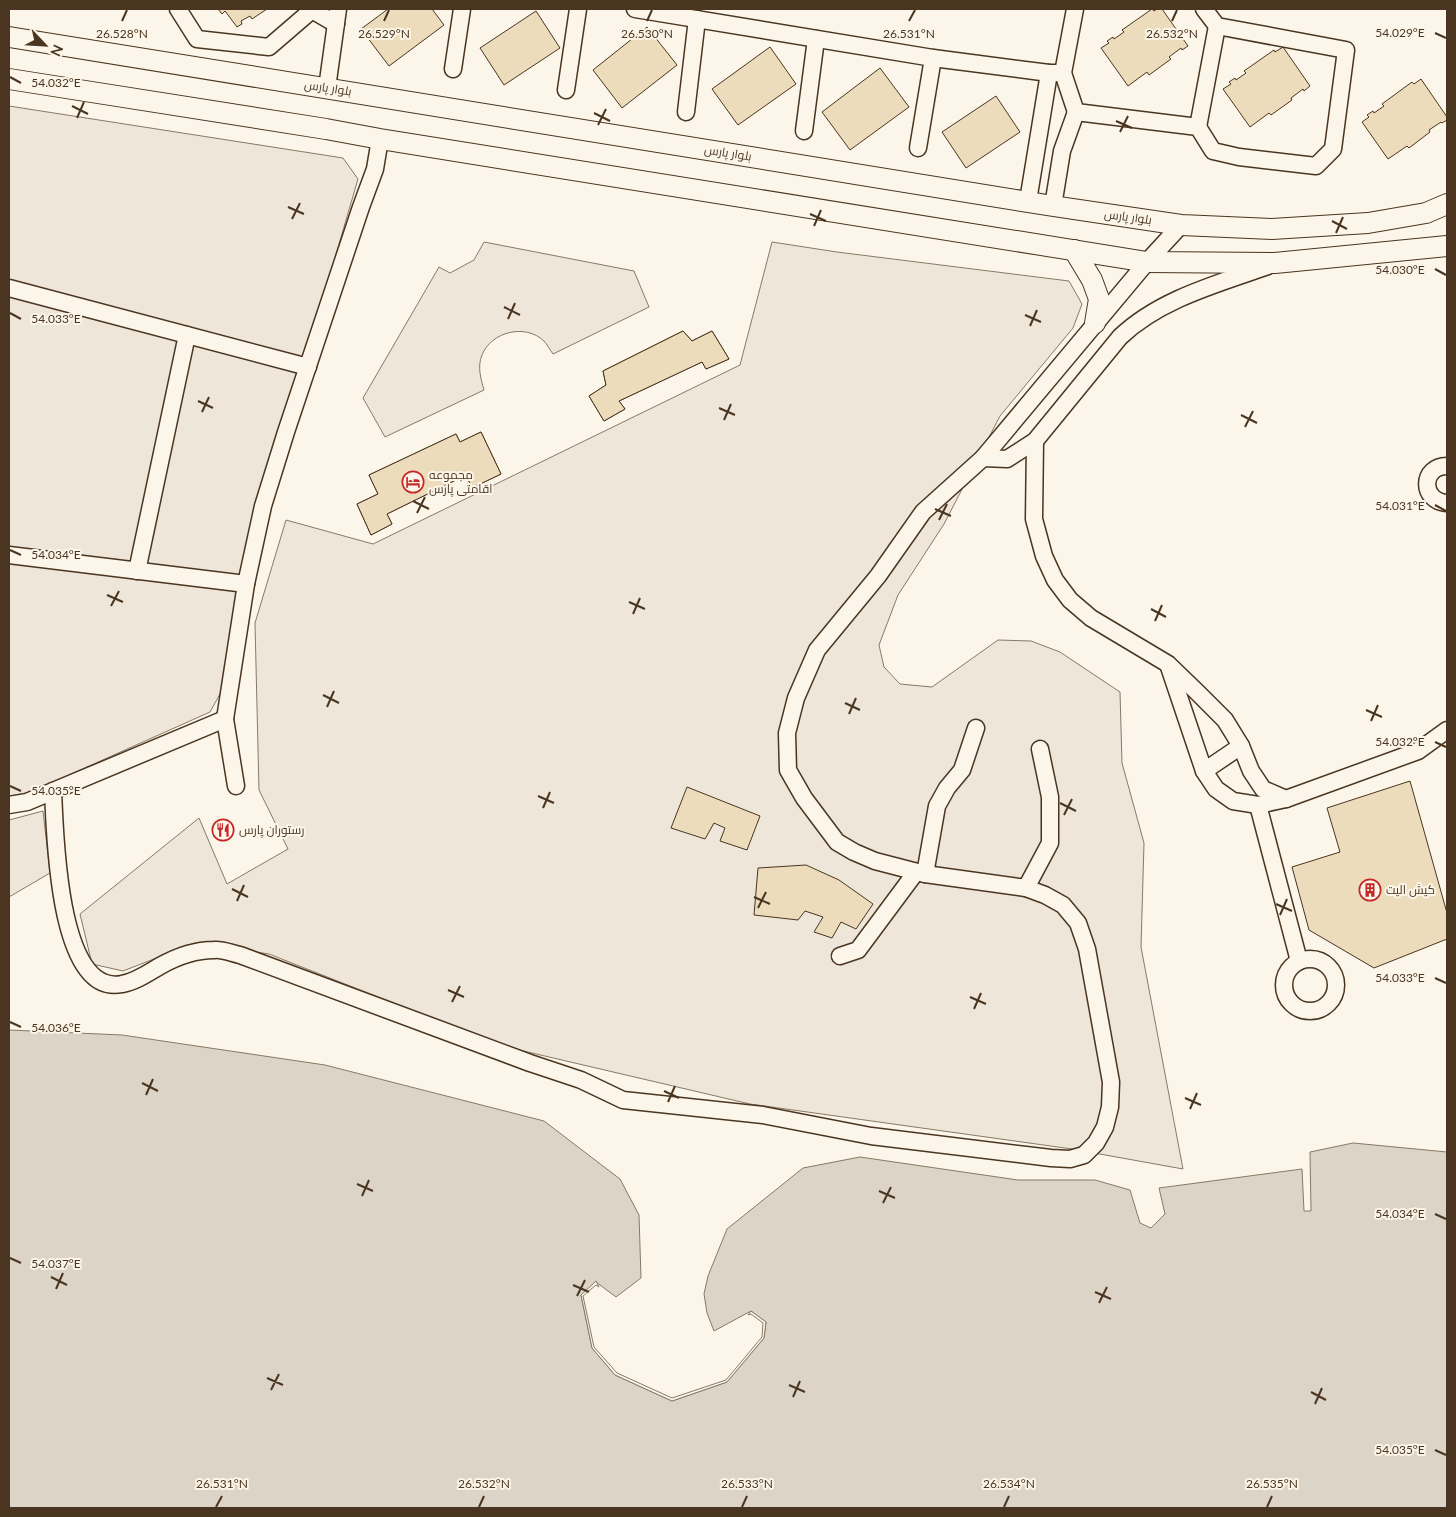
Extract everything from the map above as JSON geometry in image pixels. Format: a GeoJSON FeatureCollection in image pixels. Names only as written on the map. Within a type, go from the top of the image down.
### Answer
{"type":"FeatureCollection","features":[{"type":"Feature","properties":{"kind":"main road","name":"بلوار پارس"},"geometry":{"type":"LineString","coordinates":[[9,37],[1053,206],[1181,225],[1272,229],[1368,223],[1426,213],[1447,204]]}},
{"type":"Feature","properties":{"kind":"main road"},"geometry":{"type":"LineString","coordinates":[[9,79],[1147,262],[1275,263],[1447,246]]}},
{"type":"Feature","properties":{"kind":"main road"},"geometry":{"type":"LineString","coordinates":[[1074,250],[1092,280],[1099,299],[1095,323]]}},
{"type":"Feature","properties":{"kind":"street"},"geometry":{"type":"LineString","coordinates":[[178,9],[197,39],[269,47],[312,10],[337,16],[327,88]]}},
{"type":"Feature","properties":{"kind":"street"},"geometry":{"type":"LineString","coordinates":[[453,69],[462,9]]}},
{"type":"Feature","properties":{"kind":"street"},"geometry":{"type":"LineString","coordinates":[[566,90],[578,9]]}},
{"type":"Feature","properties":{"kind":"street"},"geometry":{"type":"LineString","coordinates":[[635,9],[933,58],[1056,73]]}},
{"type":"Feature","properties":{"kind":"street"},"geometry":{"type":"LineString","coordinates":[[1028,201],[1056,73],[1076,9]]}},
{"type":"Feature","properties":{"kind":"street"},"geometry":{"type":"LineString","coordinates":[[1204,9],[1217,26],[1346,50],[1334,149],[1316,166],[1239,157],[1213,151],[1198,127],[1217,26]]}},
{"type":"Feature","properties":{"kind":"street"},"geometry":{"type":"LineString","coordinates":[[686,112],[697,19]]}},
{"type":"Feature","properties":{"kind":"street"},"geometry":{"type":"LineString","coordinates":[[804,131],[816,39]]}},
{"type":"Feature","properties":{"kind":"street"},"geometry":{"type":"LineString","coordinates":[[918,148],[933,58]]}},
{"type":"Feature","properties":{"kind":"street"},"geometry":{"type":"LineString","coordinates":[[1053,206],[1062,152],[1076,112],[1056,73]]}},
{"type":"Feature","properties":{"kind":"street"},"geometry":{"type":"LineString","coordinates":[[1076,112],[1198,127]]}},
{"type":"Feature","properties":{"kind":"street"},"geometry":{"type":"LineString","coordinates":[[236,786],[225,718],[246,584],[264,506],[308,367],[375,169],[380,139]]}},
{"type":"Feature","properties":{"kind":"street"},"geometry":{"type":"LineString","coordinates":[[53,791],[58,873],[72,940],[85,968],[97,978],[111,985],[123,984],[143,976],[184,955],[214,950],[240,955],[530,1064],[581,1080],[623,1100],[764,1115],[871,1136],[1070,1159],[1084,1155],[1096,1143],[1105,1127],[1110,1107],[1111,1082],[1087,949],[1078,923],[1063,905],[1045,894],[1026,888],[920,873],[875,861],[837,842],[804,798],[788,770],[787,733],[796,698],[817,650],[878,576],[923,512],[983,458],[1095,323],[1181,225]]}},
{"type":"Feature","properties":{"kind":"street"},"geometry":{"type":"LineString","coordinates":[[983,458],[1007,459],[1035,441],[1120,337],[1133,325],[1184,296],[1275,263]]}},
{"type":"Feature","properties":{"kind":"street"},"geometry":{"type":"LineString","coordinates":[[9,288],[308,367]]}},
{"type":"Feature","properties":{"kind":"street"},"geometry":{"type":"LineString","coordinates":[[137,571],[187,335]]}},
{"type":"Feature","properties":{"kind":"street"},"geometry":{"type":"LineString","coordinates":[[1035,441],[1034,519],[1044,556],[1056,580],[1070,600],[1091,618],[1168,664],[1225,720],[1241,746],[1251,771],[1263,789],[1286,799]]}},
{"type":"Feature","properties":{"kind":"street"},"geometry":{"type":"LineString","coordinates":[[1447,466],[1437,468],[1432,472],[1428,478],[1427,486],[1433,498],[1447,503]]}},
{"type":"Feature","properties":{"kind":"street"},"geometry":{"type":"LineString","coordinates":[[9,555],[246,584]]}},
{"type":"Feature","properties":{"kind":"street"},"geometry":{"type":"LineString","coordinates":[[1168,664],[1204,771],[1216,789],[1233,801],[1258,805],[1286,799],[1418,752],[1447,730]]}},
{"type":"Feature","properties":{"kind":"street"},"geometry":{"type":"LineString","coordinates":[[9,805],[27,802],[225,718]]}},
{"type":"Feature","properties":{"kind":"street"},"geometry":{"type":"LineString","coordinates":[[840,956],[858,950],[920,873],[937,806],[947,788],[962,770],[976,728]]}},
{"type":"Feature","properties":{"kind":"street"},"geometry":{"type":"LineString","coordinates":[[1204,771],[1241,746]]}},
{"type":"Feature","properties":{"kind":"street"},"geometry":{"type":"LineString","coordinates":[[1026,888],[1050,843],[1050,797],[1040,749]]}},
{"type":"Feature","properties":{"kind":"street"},"geometry":{"type":"LineString","coordinates":[[1258,805],[1299,961]]}},
{"type":"Feature","properties":{"kind":"shaded area"},"geometry":{"type":"Polygon","coordinates":[[[9,106],[343,158],[358,179],[240,584],[226,683],[210,712],[31,792],[9,796],[9,106]]]}},
{"type":"Feature","properties":{"kind":"shaded area"},"geometry":{"type":"Polygon","coordinates":[[[484,242],[634,271],[649,307],[553,354],[544,341],[528,332],[518,331],[501,336],[486,347],[482,355],[480,373],[484,390],[385,437],[363,398],[439,267],[450,273],[474,260],[484,242]]]}},
{"type":"Feature","properties":{"kind":"shaded area"},"geometry":{"type":"Polygon","coordinates":[[[772,242],[1069,281],[1082,304],[1073,328],[1000,416],[944,524],[898,595],[879,645],[884,667],[900,684],[932,687],[998,640],[1031,641],[1060,652],[1120,692],[1122,763],[1144,843],[1141,947],[1183,1169],[1072,1149],[750,1104],[502,1046],[269,954],[195,943],[123,971],[92,964],[80,914],[199,818],[227,884],[288,849],[259,790],[255,623],[286,520],[373,544],[740,365],[772,242]]]}},
{"type":"Feature","properties":{"kind":"shaded area"},"geometry":{"type":"Polygon","coordinates":[[[43,811],[50,873],[9,897],[9,820],[43,811]]]}},
{"type":"Feature","properties":{"kind":"shaded area"},"geometry":{"type":"Polygon","coordinates":[[[9,1030],[122,1035],[325,1065],[544,1121],[620,1179],[639,1215],[641,1278],[616,1297],[596,1282],[581,1295],[592,1348],[615,1375],[672,1401],[727,1382],[764,1338],[766,1322],[751,1311],[714,1331],[707,1313],[704,1294],[708,1276],[727,1229],[803,1168],[860,1157],[1018,1180],[1095,1180],[1130,1190],[1140,1223],[1151,1228],[1165,1214],[1159,1188],[1302,1169],[1304,1211],[1311,1211],[1310,1152],[1353,1143],[1447,1152],[1447,1508],[9,1508],[9,1030]]]}},
{"type":"Feature","properties":{"kind":"pier"},"geometry":{"type":"Polygon","coordinates":[[[596,1281],[599,1287],[596,1285],[583,1296],[594,1347],[617,1373],[672,1398],[726,1380],[762,1337],[763,1323],[751,1314],[748,1315],[751,1311],[766,1322],[764,1338],[727,1382],[672,1401],[615,1375],[592,1348],[581,1295],[596,1281]]]}},
{"type":"Feature","properties":{"kind":"building"},"geometry":{"type":"Polygon","coordinates":[[[218,9],[267,9],[252,19],[250,16],[241,21],[242,24],[237,27],[225,11],[222,14],[218,9]]]}},
{"type":"Feature","properties":{"kind":"building"},"geometry":{"type":"Polygon","coordinates":[[[388,9],[432,9],[444,25],[389,66],[361,29],[388,9]]]}},
{"type":"Feature","properties":{"kind":"building"},"geometry":{"type":"Polygon","coordinates":[[[1152,9],[1154,11],[1162,9],[1188,46],[1182,50],[1181,48],[1169,57],[1171,59],[1149,75],[1147,72],[1128,86],[1101,48],[1109,43],[1107,41],[1113,37],[1114,39],[1124,32],[1122,30],[1152,9]]]}},
{"type":"Feature","properties":{"kind":"building"},"geometry":{"type":"Polygon","coordinates":[[[536,11],[560,48],[504,85],[480,48],[536,11]]]}},
{"type":"Feature","properties":{"kind":"building"},"geometry":{"type":"Polygon","coordinates":[[[647,27],[677,65],[622,108],[593,70],[647,27]]]}},
{"type":"Feature","properties":{"kind":"building"},"geometry":{"type":"Polygon","coordinates":[[[770,47],[796,84],[738,125],[712,89],[770,47]]]}},
{"type":"Feature","properties":{"kind":"building"},"geometry":{"type":"Polygon","coordinates":[[[1283,47],[1310,86],[1304,91],[1303,89],[1291,98],[1292,100],[1271,115],[1269,113],[1250,127],[1223,89],[1231,84],[1229,82],[1235,78],[1236,80],[1246,73],[1244,71],[1274,50],[1275,52],[1283,47]]]}},
{"type":"Feature","properties":{"kind":"building"},"geometry":{"type":"Polygon","coordinates":[[[880,68],[909,107],[850,150],[822,112],[880,68]]]}},
{"type":"Feature","properties":{"kind":"building"},"geometry":{"type":"Polygon","coordinates":[[[1421,79],[1447,117],[1447,120],[1429,130],[1430,132],[1409,148],[1407,146],[1388,159],[1362,122],[1369,117],[1367,115],[1373,111],[1374,113],[1384,106],[1382,104],[1412,82],[1414,84],[1421,79]]]}},
{"type":"Feature","properties":{"kind":"building"},"geometry":{"type":"Polygon","coordinates":[[[996,96],[1020,132],[966,168],[942,132],[996,96]]]}},
{"type":"Feature","properties":{"kind":"building"},"geometry":{"type":"Polygon","coordinates":[[[683,331],[692,341],[712,331],[729,359],[706,369],[702,362],[619,401],[625,409],[604,421],[589,396],[606,385],[603,371],[683,331]]]}},
{"type":"Feature","properties":{"kind":"building"},"geometry":{"type":"Polygon","coordinates":[[[683,331],[692,341],[712,331],[729,359],[706,369],[702,362],[619,401],[625,409],[604,421],[589,396],[606,385],[603,371],[683,331]]]}},
{"type":"Feature","properties":{"kind":"building","name":"مجموعه اقامتی پارس"},"geometry":{"type":"Polygon","coordinates":[[[481,432],[501,474],[472,488],[466,475],[387,514],[392,524],[371,535],[357,504],[378,494],[369,475],[456,434],[460,442],[481,432]]]}},
{"type":"Feature","properties":{"kind":"building","name":"مجموعه اقامتی پارس"},"geometry":{"type":"Polygon","coordinates":[[[481,432],[501,474],[472,488],[466,475],[387,514],[392,524],[371,535],[357,504],[378,494],[369,475],[456,434],[460,442],[481,432]]]}},
{"type":"Feature","properties":{"kind":"building","name":"کیش الیت"},"geometry":{"type":"Polygon","coordinates":[[[1410,781],[1447,913],[1447,939],[1374,968],[1309,930],[1292,867],[1340,852],[1327,808],[1410,781]]]}},
{"type":"Feature","properties":{"kind":"building"},"geometry":{"type":"Polygon","coordinates":[[[687,787],[760,816],[747,850],[720,841],[725,828],[714,823],[705,839],[671,828],[687,787]]]}},
{"type":"Feature","properties":{"kind":"building"},"geometry":{"type":"Polygon","coordinates":[[[806,865],[839,880],[873,904],[856,929],[841,922],[832,938],[814,932],[823,917],[805,911],[798,920],[754,915],[758,868],[806,865]]]}},
{"type":"Feature","properties":{"kind":"place","name":"مجموعه اقامتی پارس"},"geometry":{"type":"Point","coordinates":[413,482]}},
{"type":"Feature","properties":{"kind":"place","name":"رستوران پارس"},"geometry":{"type":"Point","coordinates":[223,830]}},
{"type":"Feature","properties":{"kind":"place","name":"کیش الیت"},"geometry":{"type":"Point","coordinates":[1370,890]}}]}
